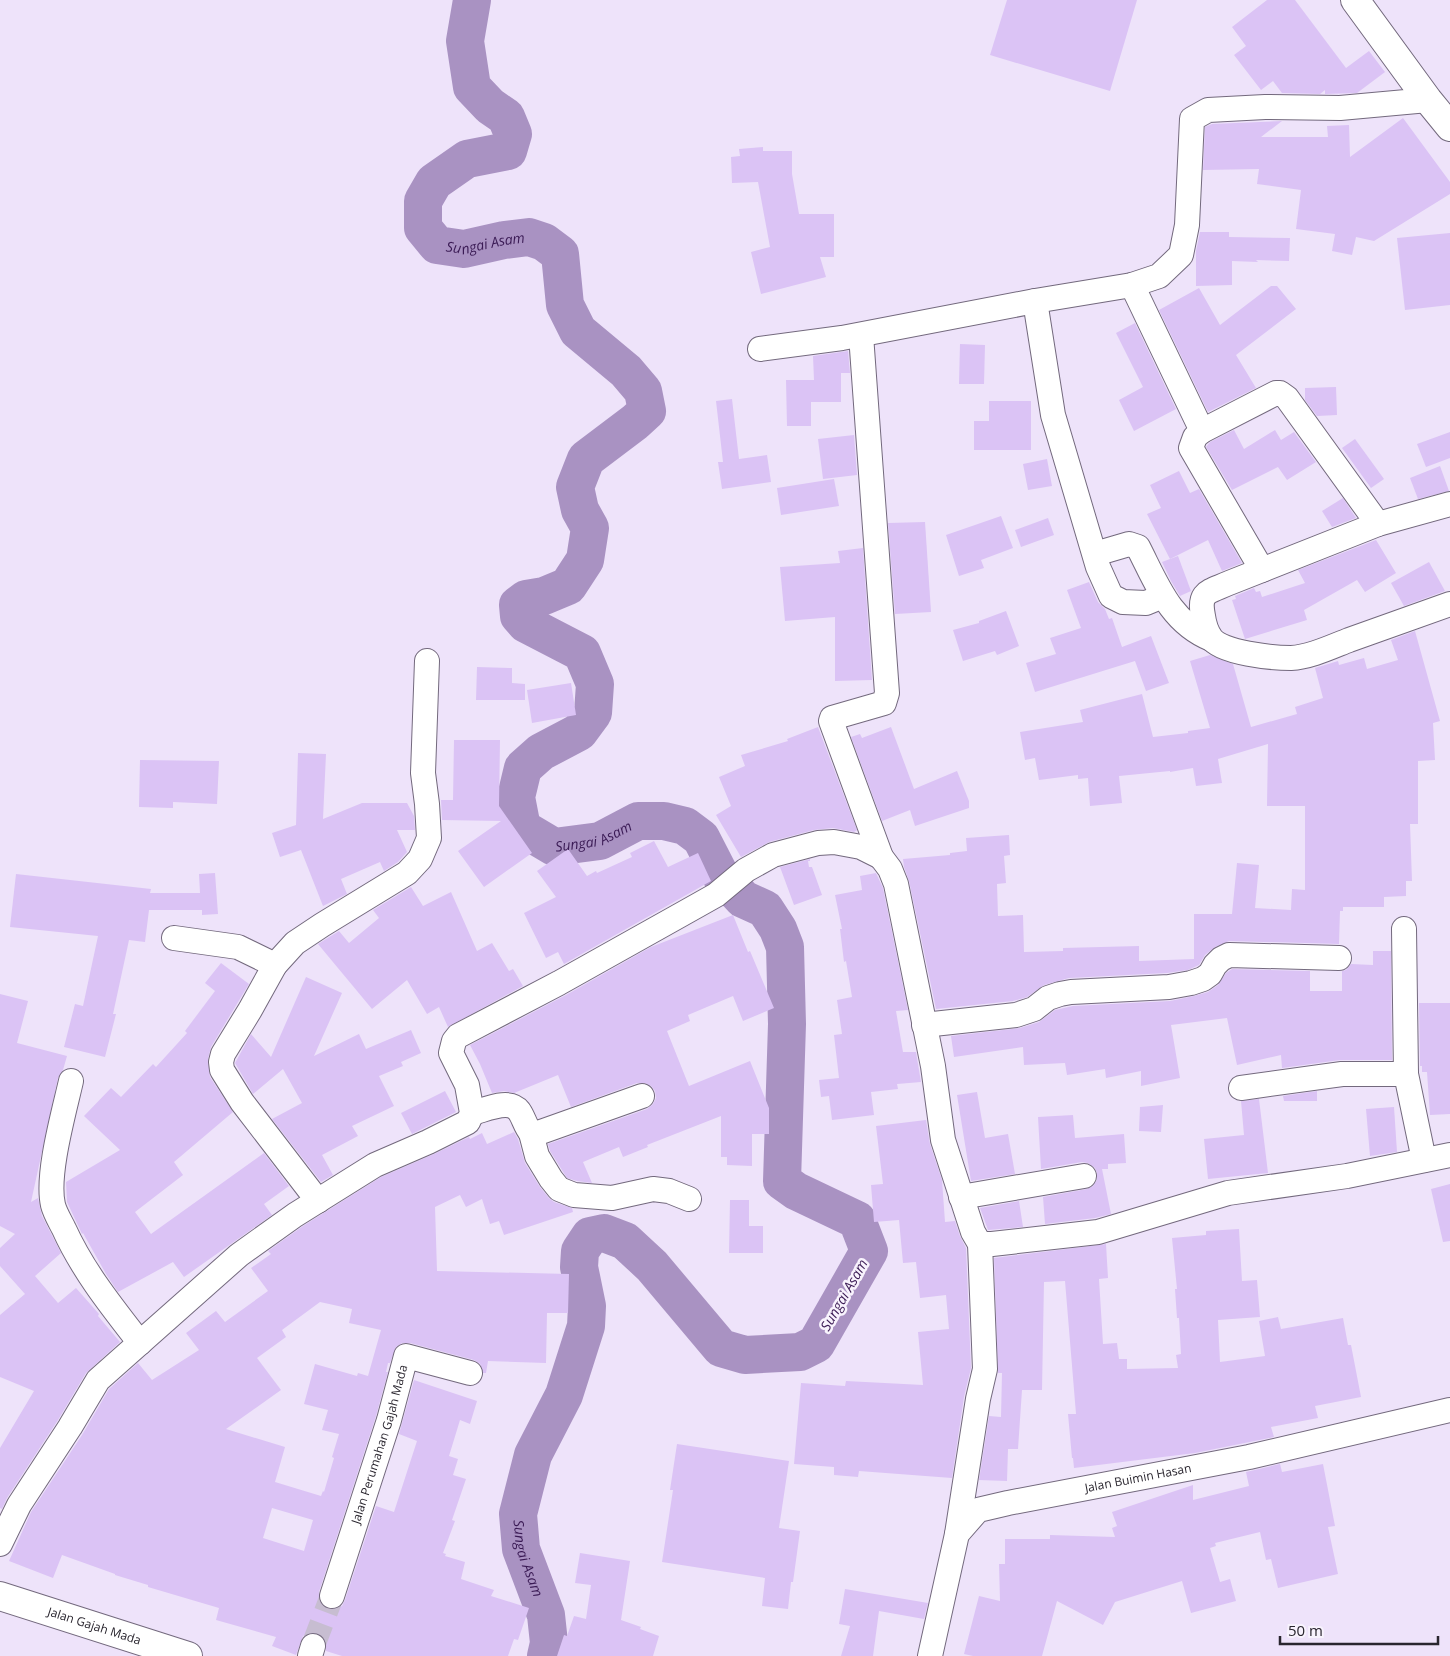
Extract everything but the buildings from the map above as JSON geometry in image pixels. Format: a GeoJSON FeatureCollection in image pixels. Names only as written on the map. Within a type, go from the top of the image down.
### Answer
{"type":"FeatureCollection","features":[{"type":"Feature","properties":{"kind":"main road"},"geometry":{"type":"LineString","coordinates":[[1355,0],[1450,127]]}},
{"type":"Feature","properties":{"kind":"main road","name":"Jalan Gajah Mada"},"geometry":{"type":"LineString","coordinates":[[0,1596],[188,1656]]}},
{"type":"Feature","properties":{"kind":"street"},"geometry":{"type":"LineString","coordinates":[[760,350],[861,334],[1035,301],[1132,285],[1159,276],[1181,255],[1187,225],[1192,119],[1208,110],[1265,107],[1340,108],[1428,100]]}},
{"type":"Feature","properties":{"kind":"street"},"geometry":{"type":"LineString","coordinates":[[1132,285],[1202,431]]}},
{"type":"Feature","properties":{"kind":"street"},"geometry":{"type":"LineString","coordinates":[[1035,301],[1052,415],[1098,567],[1111,596],[1123,602],[1146,603],[1163,596]]}},
{"type":"Feature","properties":{"kind":"street"},"geometry":{"type":"LineString","coordinates":[[861,334],[886,693],[884,703],[832,718],[831,721],[881,857],[890,869],[896,884],[933,1066],[943,1140],[973,1232],[980,1244],[985,1369],[978,1399],[957,1534]]}},
{"type":"Feature","properties":{"kind":"street"},"geometry":{"type":"LineString","coordinates":[[1262,570],[1191,448],[1195,437],[1202,431],[1276,393],[1287,398],[1378,524]]}},
{"type":"Feature","properties":{"kind":"street"},"geometry":{"type":"LineString","coordinates":[[1211,639],[1205,626],[1200,604],[1202,597],[1210,591],[1378,524],[1450,504]]}},
{"type":"Feature","properties":{"kind":"street"},"geometry":{"type":"LineString","coordinates":[[1095,554],[1129,544],[1137,546],[1163,596],[1186,624],[1198,634],[1223,646],[1251,654],[1292,658],[1318,652],[1450,604]]}},
{"type":"Feature","properties":{"kind":"street"},"geometry":{"type":"LineString","coordinates":[[318,1201],[242,1102],[222,1070],[221,1062],[223,1054],[275,965],[295,943],[407,873],[420,859],[429,838],[424,773],[427,661]]}},
{"type":"Feature","properties":{"kind":"street"},"geometry":{"type":"LineString","coordinates":[[0,1544],[19,1505],[98,1380],[239,1255],[375,1165],[468,1122],[472,1113],[466,1085],[451,1053],[454,1041],[458,1036],[559,983],[716,894],[746,870],[773,855],[818,843],[834,842],[861,847],[881,857]]}},
{"type":"Feature","properties":{"kind":"street"},"geometry":{"type":"LineString","coordinates":[[1404,929],[1406,1074],[1424,1160]]}},
{"type":"Feature","properties":{"kind":"street"},"geometry":{"type":"LineString","coordinates":[[174,938],[238,947],[275,965]]}},
{"type":"Feature","properties":{"kind":"street"},"geometry":{"type":"LineString","coordinates":[[924,1025],[1016,1015],[1034,1009],[1048,998],[1071,992],[1169,987],[1191,983],[1203,980],[1210,974],[1215,964],[1229,955],[1339,958]]}},
{"type":"Feature","properties":{"kind":"street"},"geometry":{"type":"LineString","coordinates":[[1241,1088],[1342,1074],[1406,1074]]}},
{"type":"Feature","properties":{"kind":"street"},"geometry":{"type":"LineString","coordinates":[[71,1081],[54,1164],[51,1188],[53,1205],[70,1242],[92,1280],[140,1343]]}},
{"type":"Feature","properties":{"kind":"street"},"geometry":{"type":"LineString","coordinates":[[531,1133],[538,1133],[642,1096]]}},
{"type":"Feature","properties":{"kind":"street"},"geometry":{"type":"LineString","coordinates":[[472,1113],[503,1105],[511,1106],[518,1110],[531,1133],[537,1156],[559,1189],[574,1195],[612,1198],[653,1189],[669,1191],[689,1200]]}},
{"type":"Feature","properties":{"kind":"street"},"geometry":{"type":"LineString","coordinates":[[980,1244],[1098,1232],[1228,1193],[1347,1176],[1450,1155]]}},
{"type":"Feature","properties":{"kind":"street"},"geometry":{"type":"LineString","coordinates":[[962,1197],[1084,1176]]}},
{"type":"Feature","properties":{"kind":"street","name":"Jalan Perumahan Gajah Mada"},"geometry":{"type":"LineString","coordinates":[[332,1596],[389,1420],[406,1356],[470,1373]]}},
{"type":"Feature","properties":{"kind":"street","name":"Jalan Buimin Hasan"},"geometry":{"type":"LineString","coordinates":[[930,1656],[957,1534],[978,1510],[1249,1457],[1450,1410]]}},
{"type":"Feature","properties":{"kind":"waterway","name":"Sungai Asam"},"geometry":{"type":"LineString","coordinates":[[472,0],[465,41],[472,87],[490,106],[506,117],[513,134],[508,151],[467,159],[434,182],[423,201],[423,228],[437,245],[464,249],[504,240],[529,237],[544,242],[560,254],[565,305],[578,331],[626,371],[643,391],[647,411],[586,459],[575,487],[580,510],[590,528],[585,560],[568,586],[544,596],[526,599],[518,605],[519,616],[526,624],[582,653],[595,684],[593,713],[579,732],[541,752],[523,768],[516,797],[522,828],[554,847],[600,841],[638,821],[664,821],[685,826],[701,838],[719,873],[743,899],[765,909],[778,929],[785,947],[787,1024],[782,1181],[796,1191],[857,1220],[869,1251],[816,1344],[800,1352],[745,1355],[721,1348],[652,1266],[625,1241],[604,1233],[590,1236],[580,1251],[579,1267],[587,1306],[586,1326],[564,1395],[533,1455],[518,1514],[521,1549],[546,1615],[549,1643],[546,1656]]}},
{"type":"Feature","properties":{"kind":"tunnel"},"geometry":{"type":"LineString","coordinates":[[313,1646],[332,1596]]}}]}
